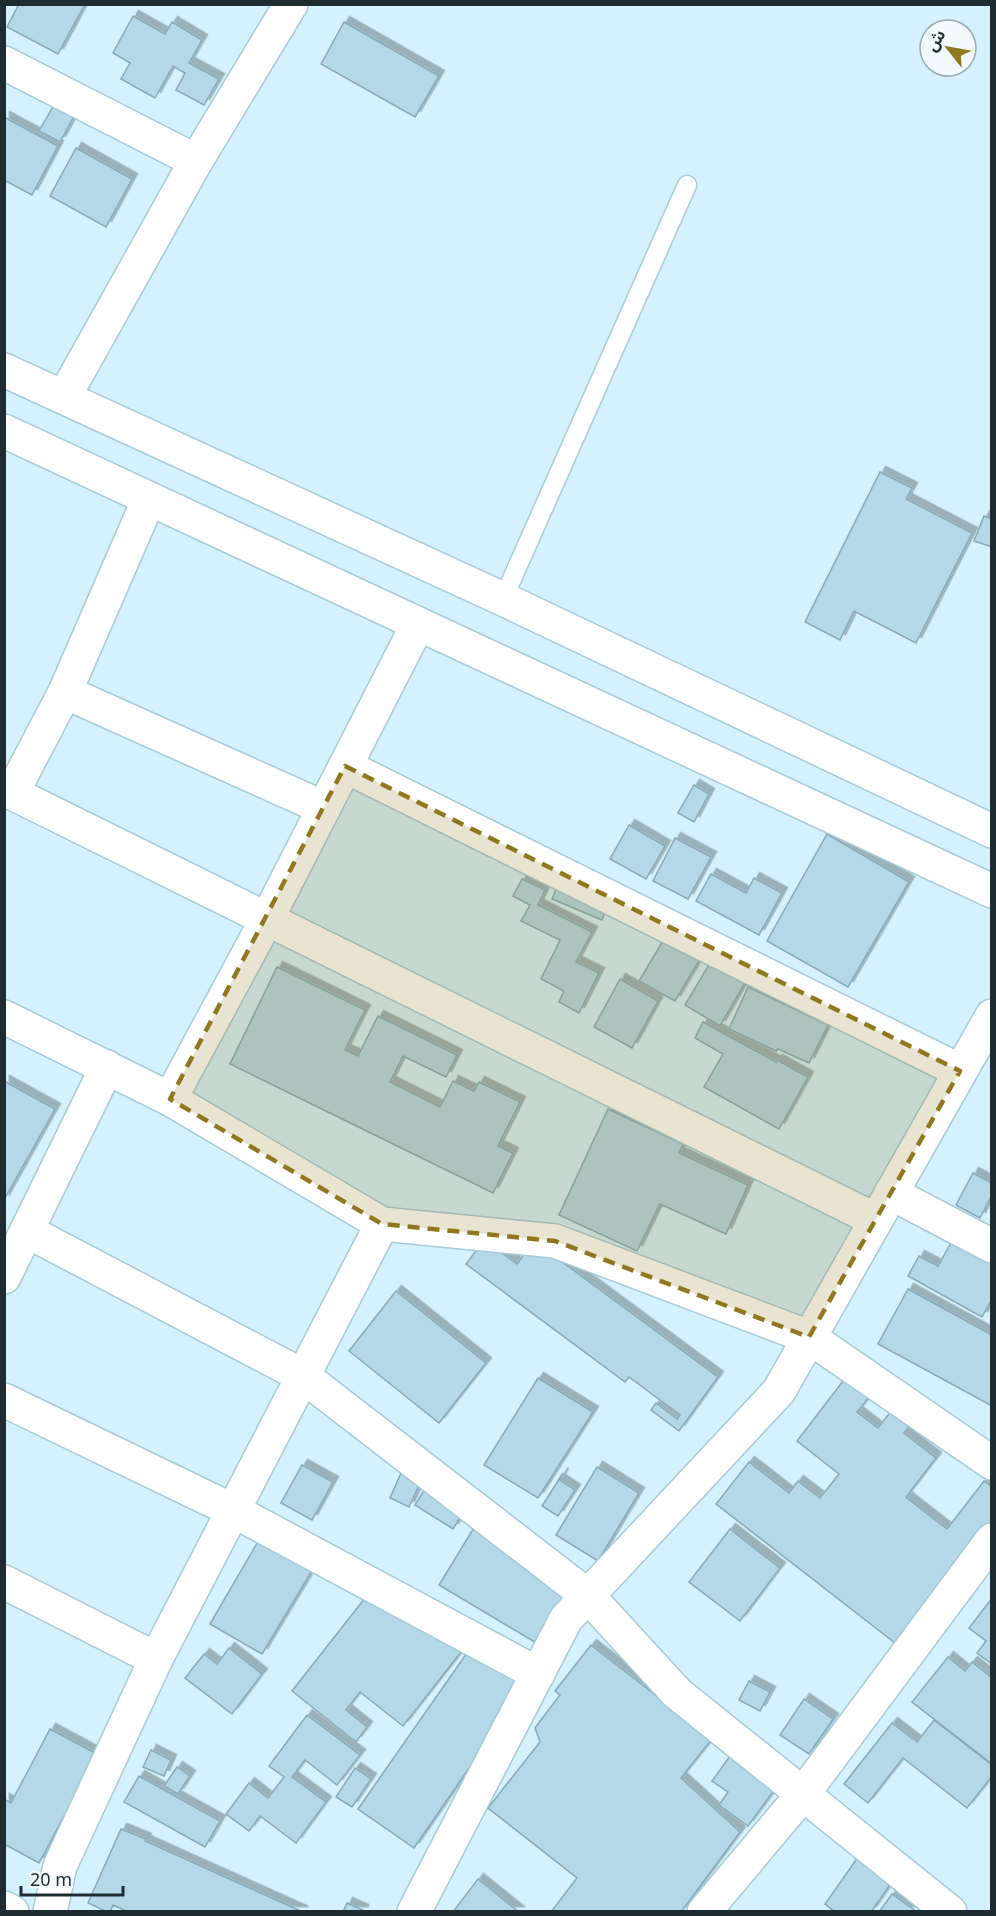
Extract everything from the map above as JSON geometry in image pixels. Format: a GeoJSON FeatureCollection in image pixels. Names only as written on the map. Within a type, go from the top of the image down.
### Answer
{"type":"FeatureCollection","features":[{"type":"Feature","properties":{"kind":"street"},"geometry":{"type":"LineString","coordinates":[[64,397],[196,161],[291,4]]}},
{"type":"Feature","properties":{"kind":"street"},"geometry":{"type":"LineString","coordinates":[[4,63],[196,161]]}},
{"type":"Feature","properties":{"kind":"street"},"geometry":{"type":"LineString","coordinates":[[4,370],[502,599],[992,831]]}},
{"type":"Feature","properties":{"kind":"street"},"geometry":{"type":"LineString","coordinates":[[4,431],[992,891]]}},
{"type":"Feature","properties":{"kind":"street"},"geometry":{"type":"LineString","coordinates":[[150,499],[65,692],[8,791],[267,919],[884,1206],[992,1246]]}},
{"type":"Feature","properties":{"kind":"street"},"geometry":{"type":"LineString","coordinates":[[170,1100],[267,919],[418,624]]}},
{"type":"Feature","properties":{"kind":"street"},"geometry":{"type":"LineString","coordinates":[[65,692],[324,808]]}},
{"type":"Feature","properties":{"kind":"street"},"geometry":{"type":"LineString","coordinates":[[345,766],[960,1071]]}},
{"type":"Feature","properties":{"kind":"street"},"geometry":{"type":"LineString","coordinates":[[414,1911],[566,1619],[779,1391],[992,1016]]}},
{"type":"Feature","properties":{"kind":"street"},"geometry":{"type":"LineString","coordinates":[[4,1017],[170,1100],[382,1224],[555,1241],[809,1337],[992,1463]]}},
{"type":"Feature","properties":{"kind":"street"},"geometry":{"type":"LineString","coordinates":[[4,1277],[107,1067]]}},
{"type":"Feature","properties":{"kind":"street"},"geometry":{"type":"LineString","coordinates":[[50,1911],[60,1866],[156,1659],[382,1224]]}},
{"type":"Feature","properties":{"kind":"street"},"geometry":{"type":"LineString","coordinates":[[27,1231],[303,1376],[588,1596],[676,1693],[950,1911]]}},
{"type":"Feature","properties":{"kind":"street"},"geometry":{"type":"LineString","coordinates":[[4,1400],[234,1511],[538,1674]]}},
{"type":"Feature","properties":{"kind":"street"},"geometry":{"type":"LineString","coordinates":[[704,1911],[803,1794],[992,1540]]}},
{"type":"Feature","properties":{"kind":"street"},"geometry":{"type":"LineString","coordinates":[[4,1582],[156,1659]]}},
{"type":"Feature","properties":{"kind":"street"},"geometry":{"type":"LineString","coordinates":[[4,1908],[12,1911]]}},
{"type":"Feature","properties":{"kind":"lane"},"geometry":{"type":"LineString","coordinates":[[502,599],[687,185]]}},
{"type":"Feature","properties":{"kind":"highlighted area"},"geometry":{"type":"Polygon","coordinates":[[[345,766],[960,1071],[809,1337],[555,1241],[382,1224],[170,1099],[345,766]]]}},
{"type":"Feature","properties":{"kind":"building"},"geometry":{"type":"Polygon","coordinates":[[[19,4],[85,4],[58,54],[7,27],[19,4]]]}},
{"type":"Feature","properties":{"kind":"building"},"geometry":{"type":"Polygon","coordinates":[[[133,16],[165,34],[172,22],[202,40],[189,63],[219,79],[204,105],[176,90],[185,73],[173,66],[155,98],[121,79],[130,63],[113,53],[133,16]]]}},
{"type":"Feature","properties":{"kind":"building"},"geometry":{"type":"Polygon","coordinates":[[[344,22],[439,76],[415,117],[321,64],[344,22]]]}},
{"type":"Feature","properties":{"kind":"building"},"geometry":{"type":"Polygon","coordinates":[[[59,96],[79,107],[60,142],[39,131],[59,96]]]}},
{"type":"Feature","properties":{"kind":"building"},"geometry":{"type":"Polygon","coordinates":[[[4,117],[58,146],[32,195],[4,180],[4,117]]]}},
{"type":"Feature","properties":{"kind":"building"},"geometry":{"type":"Polygon","coordinates":[[[76,148],[132,179],[106,227],[50,196],[76,148]]]}},
{"type":"Feature","properties":{"kind":"building"},"geometry":{"type":"Polygon","coordinates":[[[880,472],[912,488],[906,499],[972,533],[916,643],[854,611],[840,640],[805,622],[880,472]]]}},
{"type":"Feature","properties":{"kind":"building"},"geometry":{"type":"Polygon","coordinates":[[[984,516],[992,519],[992,547],[974,541],[984,516]]]}},
{"type":"Feature","properties":{"kind":"building"},"geometry":{"type":"Polygon","coordinates":[[[694,785],[709,794],[694,822],[678,813],[694,785]]]}},
{"type":"Feature","properties":{"kind":"building"},"geometry":{"type":"Polygon","coordinates":[[[629,825],[665,846],[646,879],[610,859],[629,825]]]}},
{"type":"Feature","properties":{"kind":"building"},"geometry":{"type":"Polygon","coordinates":[[[827,834],[909,882],[848,987],[767,941],[827,834]]]}},
{"type":"Feature","properties":{"kind":"building"},"geometry":{"type":"Polygon","coordinates":[[[675,838],[711,857],[688,899],[653,881],[675,838]]]}},
{"type":"Feature","properties":{"kind":"building"},"geometry":{"type":"Polygon","coordinates":[[[711,874],[746,893],[754,878],[782,893],[759,935],[696,901],[711,874]]]}},
{"type":"Feature","properties":{"kind":"building"},"geometry":{"type":"Polygon","coordinates":[[[522,879],[545,890],[538,905],[592,932],[576,962],[599,973],[579,1013],[559,1002],[564,991],[541,979],[560,940],[521,921],[530,905],[513,896],[522,879]]]}},
{"type":"Feature","properties":{"kind":"building"},"geometry":{"type":"Polygon","coordinates":[[[560,880],[609,902],[602,920],[552,899],[560,880]]]}},
{"type":"Feature","properties":{"kind":"building"},"geometry":{"type":"Polygon","coordinates":[[[664,939],[700,959],[675,1001],[639,981],[664,939]]]}},
{"type":"Feature","properties":{"kind":"building"},"geometry":{"type":"Polygon","coordinates":[[[710,963],[745,983],[720,1026],[685,1005],[710,963]]]}},
{"type":"Feature","properties":{"kind":"building"},"geometry":{"type":"Polygon","coordinates":[[[277,967],[365,1010],[345,1050],[358,1056],[378,1016],[457,1055],[446,1077],[403,1056],[390,1082],[440,1107],[453,1081],[474,1091],[479,1082],[520,1102],[498,1146],[513,1153],[493,1193],[230,1064],[277,967]]]}},
{"type":"Feature","properties":{"kind":"building"},"geometry":{"type":"Polygon","coordinates":[[[620,979],[658,1001],[632,1048],[594,1027],[620,979]]]}},
{"type":"Feature","properties":{"kind":"building"},"geometry":{"type":"Polygon","coordinates":[[[748,987],[828,1025],[809,1063],[778,1049],[776,1051],[729,1029],[748,987]]]}},
{"type":"Feature","properties":{"kind":"building"},"geometry":{"type":"Polygon","coordinates":[[[703,1022],[808,1077],[779,1129],[704,1087],[723,1054],[695,1038],[703,1022]]]}},
{"type":"Feature","properties":{"kind":"building"},"geometry":{"type":"Polygon","coordinates":[[[4,1081],[55,1109],[4,1200],[4,1081]]]}},
{"type":"Feature","properties":{"kind":"building"},"geometry":{"type":"Polygon","coordinates":[[[608,1109],[683,1144],[679,1153],[748,1185],[726,1234],[660,1204],[637,1251],[559,1215],[608,1109]]]}},
{"type":"Feature","properties":{"kind":"building"},"geometry":{"type":"Polygon","coordinates":[[[973,1173],[992,1183],[992,1195],[980,1218],[956,1205],[973,1173]]]}},
{"type":"Feature","properties":{"kind":"building"},"geometry":{"type":"Polygon","coordinates":[[[484,1240],[517,1264],[534,1241],[718,1377],[679,1431],[651,1410],[656,1403],[677,1419],[680,1415],[629,1377],[625,1382],[466,1264],[484,1240]]]}},
{"type":"Feature","properties":{"kind":"building"},"geometry":{"type":"Polygon","coordinates":[[[952,1241],[992,1262],[992,1299],[982,1317],[908,1276],[919,1256],[938,1266],[952,1241]]]}},
{"type":"Feature","properties":{"kind":"building"},"geometry":{"type":"Polygon","coordinates":[[[908,1289],[992,1335],[992,1406],[878,1344],[908,1289]]]}},
{"type":"Feature","properties":{"kind":"building"},"geometry":{"type":"Polygon","coordinates":[[[396,1291],[486,1363],[439,1423],[349,1351],[396,1291]]]}},
{"type":"Feature","properties":{"kind":"building"},"geometry":{"type":"Polygon","coordinates":[[[846,1377],[870,1396],[857,1412],[878,1428],[891,1411],[910,1425],[904,1433],[936,1458],[906,1497],[947,1529],[984,1481],[992,1487],[992,1538],[904,1650],[716,1504],[749,1462],[789,1493],[798,1481],[820,1498],[839,1474],[797,1441],[846,1377]]]}},
{"type":"Feature","properties":{"kind":"building"},"geometry":{"type":"Polygon","coordinates":[[[538,1378],[593,1412],[538,1498],[484,1465],[538,1378]]]}},
{"type":"Feature","properties":{"kind":"building"},"geometry":{"type":"Polygon","coordinates":[[[406,1462],[426,1470],[409,1507],[390,1498],[406,1462]]]}},
{"type":"Feature","properties":{"kind":"building"},"geometry":{"type":"Polygon","coordinates":[[[302,1465],[333,1482],[312,1520],[281,1503],[302,1465]]]}},
{"type":"Feature","properties":{"kind":"building"},"geometry":{"type":"Polygon","coordinates":[[[597,1467],[639,1493],[598,1561],[556,1535],[597,1467]]]}},
{"type":"Feature","properties":{"kind":"building"},"geometry":{"type":"Polygon","coordinates":[[[563,1473],[560,1480],[575,1490],[558,1516],[542,1506],[563,1473]]]}},
{"type":"Feature","properties":{"kind":"building"},"geometry":{"type":"Polygon","coordinates":[[[432,1477],[470,1501],[453,1529],[415,1505],[432,1477]]]}},
{"type":"Feature","properties":{"kind":"building"},"geometry":{"type":"Polygon","coordinates":[[[475,1526],[574,1585],[538,1644],[439,1585],[475,1526]]]}},
{"type":"Feature","properties":{"kind":"building"},"geometry":{"type":"Polygon","coordinates":[[[730,1529],[780,1568],[740,1621],[689,1582],[730,1529]]]}},
{"type":"Feature","properties":{"kind":"building"},"geometry":{"type":"Polygon","coordinates":[[[260,1538],[313,1569],[262,1654],[210,1624],[260,1538]]]}},
{"type":"Feature","properties":{"kind":"building"},"geometry":{"type":"Polygon","coordinates":[[[376,1584],[461,1652],[403,1726],[360,1692],[346,1710],[367,1727],[356,1742],[292,1691],[376,1584]]]}},
{"type":"Feature","properties":{"kind":"building"},"geometry":{"type":"Polygon","coordinates":[[[992,1598],[992,1664],[977,1653],[986,1641],[969,1628],[992,1598]]]}},
{"type":"Feature","properties":{"kind":"building"},"geometry":{"type":"Polygon","coordinates":[[[478,1637],[533,1675],[414,1848],[358,1809],[478,1637]]]}},
{"type":"Feature","properties":{"kind":"building"},"geometry":{"type":"Polygon","coordinates":[[[591,1645],[712,1739],[681,1778],[740,1832],[681,1912],[551,1912],[577,1878],[488,1808],[540,1742],[535,1728],[560,1695],[555,1691],[591,1645]]]}},
{"type":"Feature","properties":{"kind":"building"},"geometry":{"type":"Polygon","coordinates":[[[229,1648],[262,1674],[232,1714],[185,1678],[204,1654],[217,1664],[229,1648]]]}},
{"type":"Feature","properties":{"kind":"building"},"geometry":{"type":"Polygon","coordinates":[[[948,1657],[965,1671],[972,1662],[992,1678],[992,1764],[912,1702],[948,1657]]]}},
{"type":"Feature","properties":{"kind":"building"},"geometry":{"type":"Polygon","coordinates":[[[749,1681],[770,1692],[760,1711],[739,1700],[749,1681]]]}},
{"type":"Feature","properties":{"kind":"building"},"geometry":{"type":"Polygon","coordinates":[[[804,1699],[833,1719],[809,1754],[780,1735],[804,1699]]]}},
{"type":"Feature","properties":{"kind":"building"},"geometry":{"type":"Polygon","coordinates":[[[307,1715],[360,1755],[337,1785],[305,1760],[292,1777],[326,1802],[296,1843],[260,1816],[249,1831],[226,1814],[249,1783],[268,1798],[284,1777],[269,1766],[307,1715]]]}},
{"type":"Feature","properties":{"kind":"building"},"geometry":{"type":"Polygon","coordinates":[[[934,1720],[992,1765],[992,1776],[967,1808],[903,1758],[868,1803],[844,1784],[892,1723],[917,1742],[934,1720]]]}},
{"type":"Feature","properties":{"kind":"building"},"geometry":{"type":"Polygon","coordinates":[[[50,1729],[97,1754],[39,1863],[4,1844],[4,1799],[11,1803],[50,1729]]]}},
{"type":"Feature","properties":{"kind":"building"},"geometry":{"type":"Polygon","coordinates":[[[735,1749],[780,1782],[748,1826],[719,1805],[728,1792],[712,1781],[735,1749]]]}},
{"type":"Feature","properties":{"kind":"building"},"geometry":{"type":"Polygon","coordinates":[[[151,1750],[171,1760],[164,1776],[143,1767],[151,1750]]]}},
{"type":"Feature","properties":{"kind":"building"},"geometry":{"type":"Polygon","coordinates":[[[177,1767],[190,1776],[178,1794],[164,1786],[177,1767]]]}},
{"type":"Feature","properties":{"kind":"building"},"geometry":{"type":"Polygon","coordinates":[[[355,1768],[371,1779],[352,1807],[336,1797],[355,1768]]]}},
{"type":"Feature","properties":{"kind":"building"},"geometry":{"type":"Polygon","coordinates":[[[139,1776],[220,1821],[205,1847],[124,1802],[139,1776]]]}},
{"type":"Feature","properties":{"kind":"building"},"geometry":{"type":"Polygon","coordinates":[[[121,1829],[303,1912],[128,1912],[113,1905],[110,1912],[107,1912],[88,1903],[121,1829]]]}},
{"type":"Feature","properties":{"kind":"building"},"geometry":{"type":"Polygon","coordinates":[[[858,1857],[892,1882],[871,1912],[835,1912],[825,1904],[858,1857]]]}},
{"type":"Feature","properties":{"kind":"building"},"geometry":{"type":"Polygon","coordinates":[[[478,1879],[519,1912],[453,1912],[478,1879]]]}},
{"type":"Feature","properties":{"kind":"building"},"geometry":{"type":"Polygon","coordinates":[[[892,1894],[917,1912],[879,1912],[892,1894]]]}},
{"type":"Feature","properties":{"kind":"building"},"geometry":{"type":"Polygon","coordinates":[[[347,1903],[363,1910],[363,1912],[343,1912],[347,1903]]]}}]}
